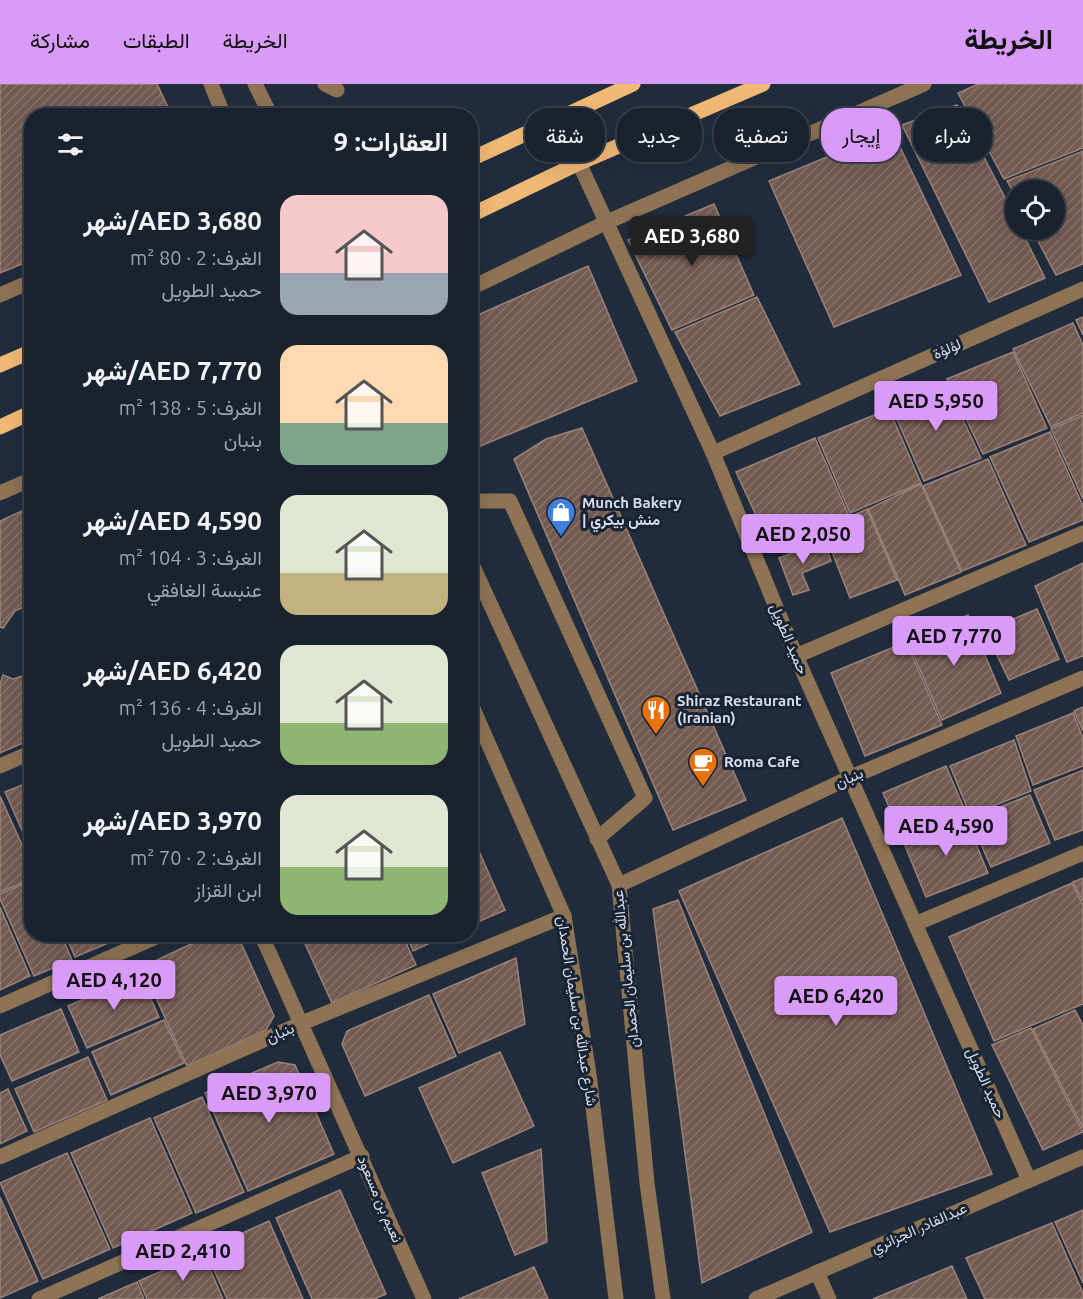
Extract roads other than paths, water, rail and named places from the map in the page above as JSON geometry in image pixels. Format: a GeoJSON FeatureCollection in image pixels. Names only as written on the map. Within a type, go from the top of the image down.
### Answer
{"type":"FeatureCollection","features":[{"type":"Feature","properties":{"kind":"main road"},"geometry":{"type":"LineString","coordinates":[[478,156],[633,84]]}},
{"type":"Feature","properties":{"kind":"main road"},"geometry":{"type":"LineString","coordinates":[[478,212],[579,163],[763,84]]}},
{"type":"Feature","properties":{"kind":"main road"},"geometry":{"type":"LineString","coordinates":[[0,365],[24,354]]}},
{"type":"Feature","properties":{"kind":"main road"},"geometry":{"type":"LineString","coordinates":[[0,427],[24,416]]}},
{"type":"Feature","properties":{"kind":"street"},"geometry":{"type":"LineString","coordinates":[[211,84],[221,108]]}},
{"type":"Feature","properties":{"kind":"street"},"geometry":{"type":"LineString","coordinates":[[255,84],[267,108]]}},
{"type":"Feature","properties":{"kind":"street"},"geometry":{"type":"LineString","coordinates":[[478,285],[607,222],[924,84]]}},
{"type":"Feature","properties":{"kind":"street","name":"حميد الطويل"},"geometry":{"type":"LineString","coordinates":[[579,163],[713,453],[849,778],[1029,1180]]}},
{"type":"Feature","properties":{"kind":"street"},"geometry":{"type":"LineString","coordinates":[[0,295],[24,284]]}},
{"type":"Feature","properties":{"kind":"street","name":"لؤلؤة"},"geometry":{"type":"LineString","coordinates":[[713,453],[1083,289]]}},
{"type":"Feature","properties":{"kind":"street"},"geometry":{"type":"LineString","coordinates":[[0,494],[24,483]]}},
{"type":"Feature","properties":{"kind":"street"},"geometry":{"type":"LineString","coordinates":[[478,501],[510,501],[645,798],[597,839]]}},
{"type":"Feature","properties":{"kind":"street"},"geometry":{"type":"LineString","coordinates":[[796,656],[1083,533]]}},
{"type":"Feature","properties":{"kind":"street","name":"عبدالله بن سليمان الحمدان"},"geometry":{"type":"LineString","coordinates":[[478,577],[619,885],[647,1183],[663,1299]]}},
{"type":"Feature","properties":{"kind":"street","name":"بنبان"},"geometry":{"type":"LineString","coordinates":[[619,885],[849,778],[1083,678]]}},
{"type":"Feature","properties":{"kind":"street","name":"شارع عبدالله بن سليمان الحمدان"},"geometry":{"type":"LineString","coordinates":[[478,720],[564,916],[589,1074],[616,1299]]}},
{"type":"Feature","properties":{"kind":"street"},"geometry":{"type":"LineString","coordinates":[[0,766],[24,756]]}},
{"type":"Feature","properties":{"kind":"street"},"geometry":{"type":"LineString","coordinates":[[915,924],[1083,853]]}},
{"type":"Feature","properties":{"kind":"street","name":"بنبان"},"geometry":{"type":"LineString","coordinates":[[0,1157],[302,1023],[564,916]]}},
{"type":"Feature","properties":{"kind":"street"},"geometry":{"type":"LineString","coordinates":[[0,1006],[145,942]]}},
{"type":"Feature","properties":{"kind":"street","name":"نعيم بن مسعود"},"geometry":{"type":"LineString","coordinates":[[265,942],[424,1299]]}},
{"type":"Feature","properties":{"kind":"street"},"geometry":{"type":"LineString","coordinates":[[39,1299],[362,1156]]}},
{"type":"Feature","properties":{"kind":"street","name":"عبدالقادر الجزائري"},"geometry":{"type":"LineString","coordinates":[[756,1299],[1083,1157]]}},
{"type":"Feature","properties":{"kind":"street"},"geometry":{"type":"LineString","coordinates":[[817,1272],[829,1299]]}},
{"type":"Feature","properties":{"kind":"place","name":"Munch Bakery | منش بيكري"},"geometry":{"type":"Point","coordinates":[561,538]}},
{"type":"Feature","properties":{"kind":"place","name":"Shiraz Restaurant (Iranian)"},"geometry":{"type":"Point","coordinates":[656,736]}},
{"type":"Feature","properties":{"kind":"place","name":"Roma Cafe"},"geometry":{"type":"Point","coordinates":[703,788]}}]}
